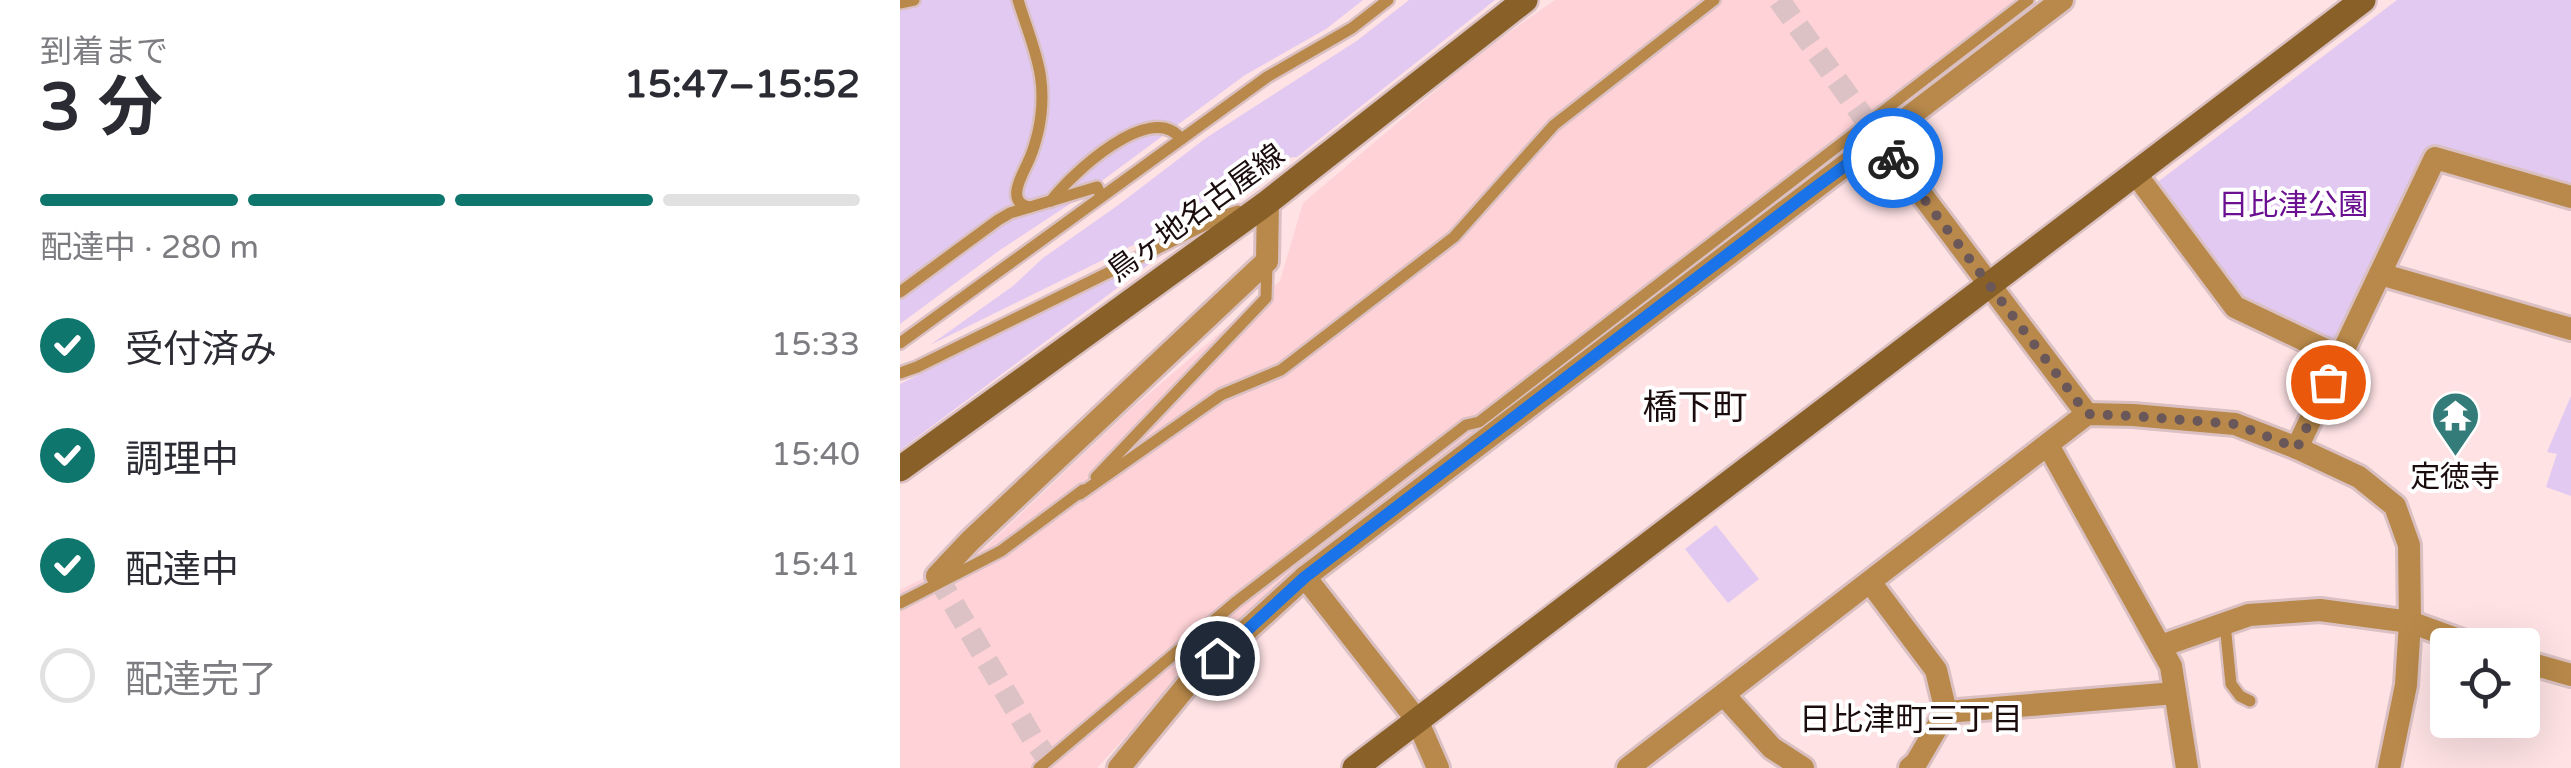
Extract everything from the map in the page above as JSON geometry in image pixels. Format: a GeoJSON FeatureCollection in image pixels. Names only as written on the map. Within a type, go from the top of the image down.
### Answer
{"type":"FeatureCollection","features":[{"type":"Feature","properties":{"kind":"street","name":"鳥ヶ地名古屋線"},"geometry":{"type":"LineString","coordinates":[[900,470],[1268,202],[1524,0]]}},
{"type":"Feature","properties":{"kind":"street"},"geometry":{"type":"LineString","coordinates":[[1119,768],[1188,684],[1305,577],[1876,135],[2062,0]]}},
{"type":"Feature","properties":{"kind":"street"},"geometry":{"type":"LineString","coordinates":[[1355,768],[2363,0]]}},
{"type":"Feature","properties":{"kind":"street"},"geometry":{"type":"LineString","coordinates":[[1876,135],[2087,414]]}},
{"type":"Feature","properties":{"kind":"street"},"geometry":{"type":"LineString","coordinates":[[2297,448],[2435,158],[2571,197]]}},
{"type":"Feature","properties":{"kind":"street"},"geometry":{"type":"LineString","coordinates":[[2135,173],[2234,307],[2340,357]]}},
{"type":"Feature","properties":{"kind":"street"},"geometry":{"type":"LineString","coordinates":[[936,576],[1267,261],[1268,202]]}},
{"type":"Feature","properties":{"kind":"street"},"geometry":{"type":"LineString","coordinates":[[2380,274],[2571,329]]}},
{"type":"Feature","properties":{"kind":"street"},"geometry":{"type":"LineString","coordinates":[[1628,768],[2087,414],[2235,424],[2359,477],[2395,506],[2409,546],[2410,622],[2406,685],[2389,768]]}},
{"type":"Feature","properties":{"kind":"street"},"geometry":{"type":"LineString","coordinates":[[2048,444],[2171,666],[2186,768]]}},
{"type":"Feature","properties":{"kind":"street"},"geometry":{"type":"LineString","coordinates":[[1305,577],[1417,720],[1438,768]]}},
{"type":"Feature","properties":{"kind":"street"},"geometry":{"type":"LineString","coordinates":[[1870,582],[1936,670],[1946,712],[1910,768]]}},
{"type":"Feature","properties":{"kind":"street"},"geometry":{"type":"LineString","coordinates":[[2161,646],[2250,615],[2320,610],[2410,622],[2430,629]]}},
{"type":"Feature","properties":{"kind":"street"},"geometry":{"type":"LineString","coordinates":[[2540,666],[2571,675]]}},
{"type":"Feature","properties":{"kind":"street"},"geometry":{"type":"LineString","coordinates":[[1946,712],[2175,694]]}},
{"type":"Feature","properties":{"kind":"street"},"geometry":{"type":"LineString","coordinates":[[1724,696],[1772,748],[1803,768]]}},
{"type":"Feature","properties":{"kind":"lane"},"geometry":{"type":"LineString","coordinates":[[900,3],[914,0]]}},
{"type":"Feature","properties":{"kind":"lane"},"geometry":{"type":"LineString","coordinates":[[900,343],[1267,77],[1352,28],[1388,0]]}},
{"type":"Feature","properties":{"kind":"lane"},"geometry":{"type":"LineString","coordinates":[[900,603],[1001,550],[1221,395],[1281,370],[1454,237],[1554,125],[1714,0]]}},
{"type":"Feature","properties":{"kind":"lane"},"geometry":{"type":"LineString","coordinates":[[1038,768],[1237,601],[1466,424],[1479,422],[2028,0]]}},
{"type":"Feature","properties":{"kind":"lane"},"geometry":{"type":"LineString","coordinates":[[1018,2],[1036,50],[1042,85],[1036,138],[1017,187],[1018,202],[1030,208]]}},
{"type":"Feature","properties":{"kind":"lane"},"geometry":{"type":"LineString","coordinates":[[1050,202],[1104,151],[1130,135],[1144,129],[1169,128],[1181,139]]}},
{"type":"Feature","properties":{"kind":"lane"},"geometry":{"type":"LineString","coordinates":[[900,292],[998,220],[1097,188],[1101,196]]}},
{"type":"Feature","properties":{"kind":"lane"},"geometry":{"type":"LineString","coordinates":[[900,373],[1223,216],[1238,212],[1246,218]]}},
{"type":"Feature","properties":{"kind":"lane"},"geometry":{"type":"LineString","coordinates":[[1080,494],[1266,298],[1267,261]]}},
{"type":"Feature","properties":{"kind":"lane"},"geometry":{"type":"LineString","coordinates":[[2225,624],[2231,684],[2250,701]]}},
{"type":"Feature","properties":{"kind":"shaded area"},"geometry":{"type":"Polygon","coordinates":[[[1555,0],[2035,0],[1865,133],[1864,143],[1235,622],[1097,768],[900,768],[900,590],[986,547],[1130,410],[1280,281],[1303,203],[1481,52],[1555,0]]]}},
{"type":"Feature","properties":{"kind":"green space"},"geometry":{"type":"Polygon","coordinates":[[[900,0],[1363,0],[1326,29],[1245,75],[900,324],[900,0]]]}},
{"type":"Feature","properties":{"kind":"green space"},"geometry":{"type":"Polygon","coordinates":[[[1409,0],[1495,0],[1297,157],[1278,158],[1255,179],[1220,189],[1182,221],[930,345],[1206,138],[1358,40],[1409,0]]]}},
{"type":"Feature","properties":{"kind":"green space","name":"日比津公園"},"geometry":{"type":"Polygon","coordinates":[[[2397,0],[2571,0],[2571,188],[2430,149],[2336,346],[2240,301],[2158,189],[2159,181],[2397,0]]]}},
{"type":"Feature","properties":{"kind":"green space"},"geometry":{"type":"Polygon","coordinates":[[[1167,251],[900,450],[900,384],[1167,251]]]}},
{"type":"Feature","properties":{"kind":"green space"},"geometry":{"type":"Polygon","coordinates":[[[2571,396],[2571,496],[2546,487],[2557,454],[2547,452],[2571,396]]]}},
{"type":"Feature","properties":{"kind":"green space"},"geometry":{"type":"Polygon","coordinates":[[[1716,525],[1759,579],[1728,603],[1685,549],[1716,525]]]}},
{"type":"Feature","properties":{"kind":"tunnel"},"geometry":{"type":"LineString","coordinates":[[1779,0],[1872,129]]}},
{"type":"Feature","properties":{"kind":"tunnel"},"geometry":{"type":"LineString","coordinates":[[937,576],[1033,739],[1055,768]]}},
{"type":"Feature","properties":{"kind":"way so far"},"geometry":{"type":"LineString","coordinates":[[1893,158],[2087,414],[2235,424],[2297,448],[2328,382]]}},
{"type":"Feature","properties":{"kind":"place","name":"定徳寺"},"geometry":{"type":"Point","coordinates":[2455,458]}},
{"type":"Feature","properties":{"kind":"district","name":"橋下町"},"geometry":{"type":"Point","coordinates":[1695,408]}},
{"type":"Feature","properties":{"kind":"district","name":"日比津町三丁目"},"geometry":{"type":"Point","coordinates":[1911,720]}},
{"type":"Feature","properties":{"kind":"route"},"geometry":{"type":"LineString","coordinates":[[1217,658],[1305,577],[1808,193],[1880,140],[1893,158]]}}]}
